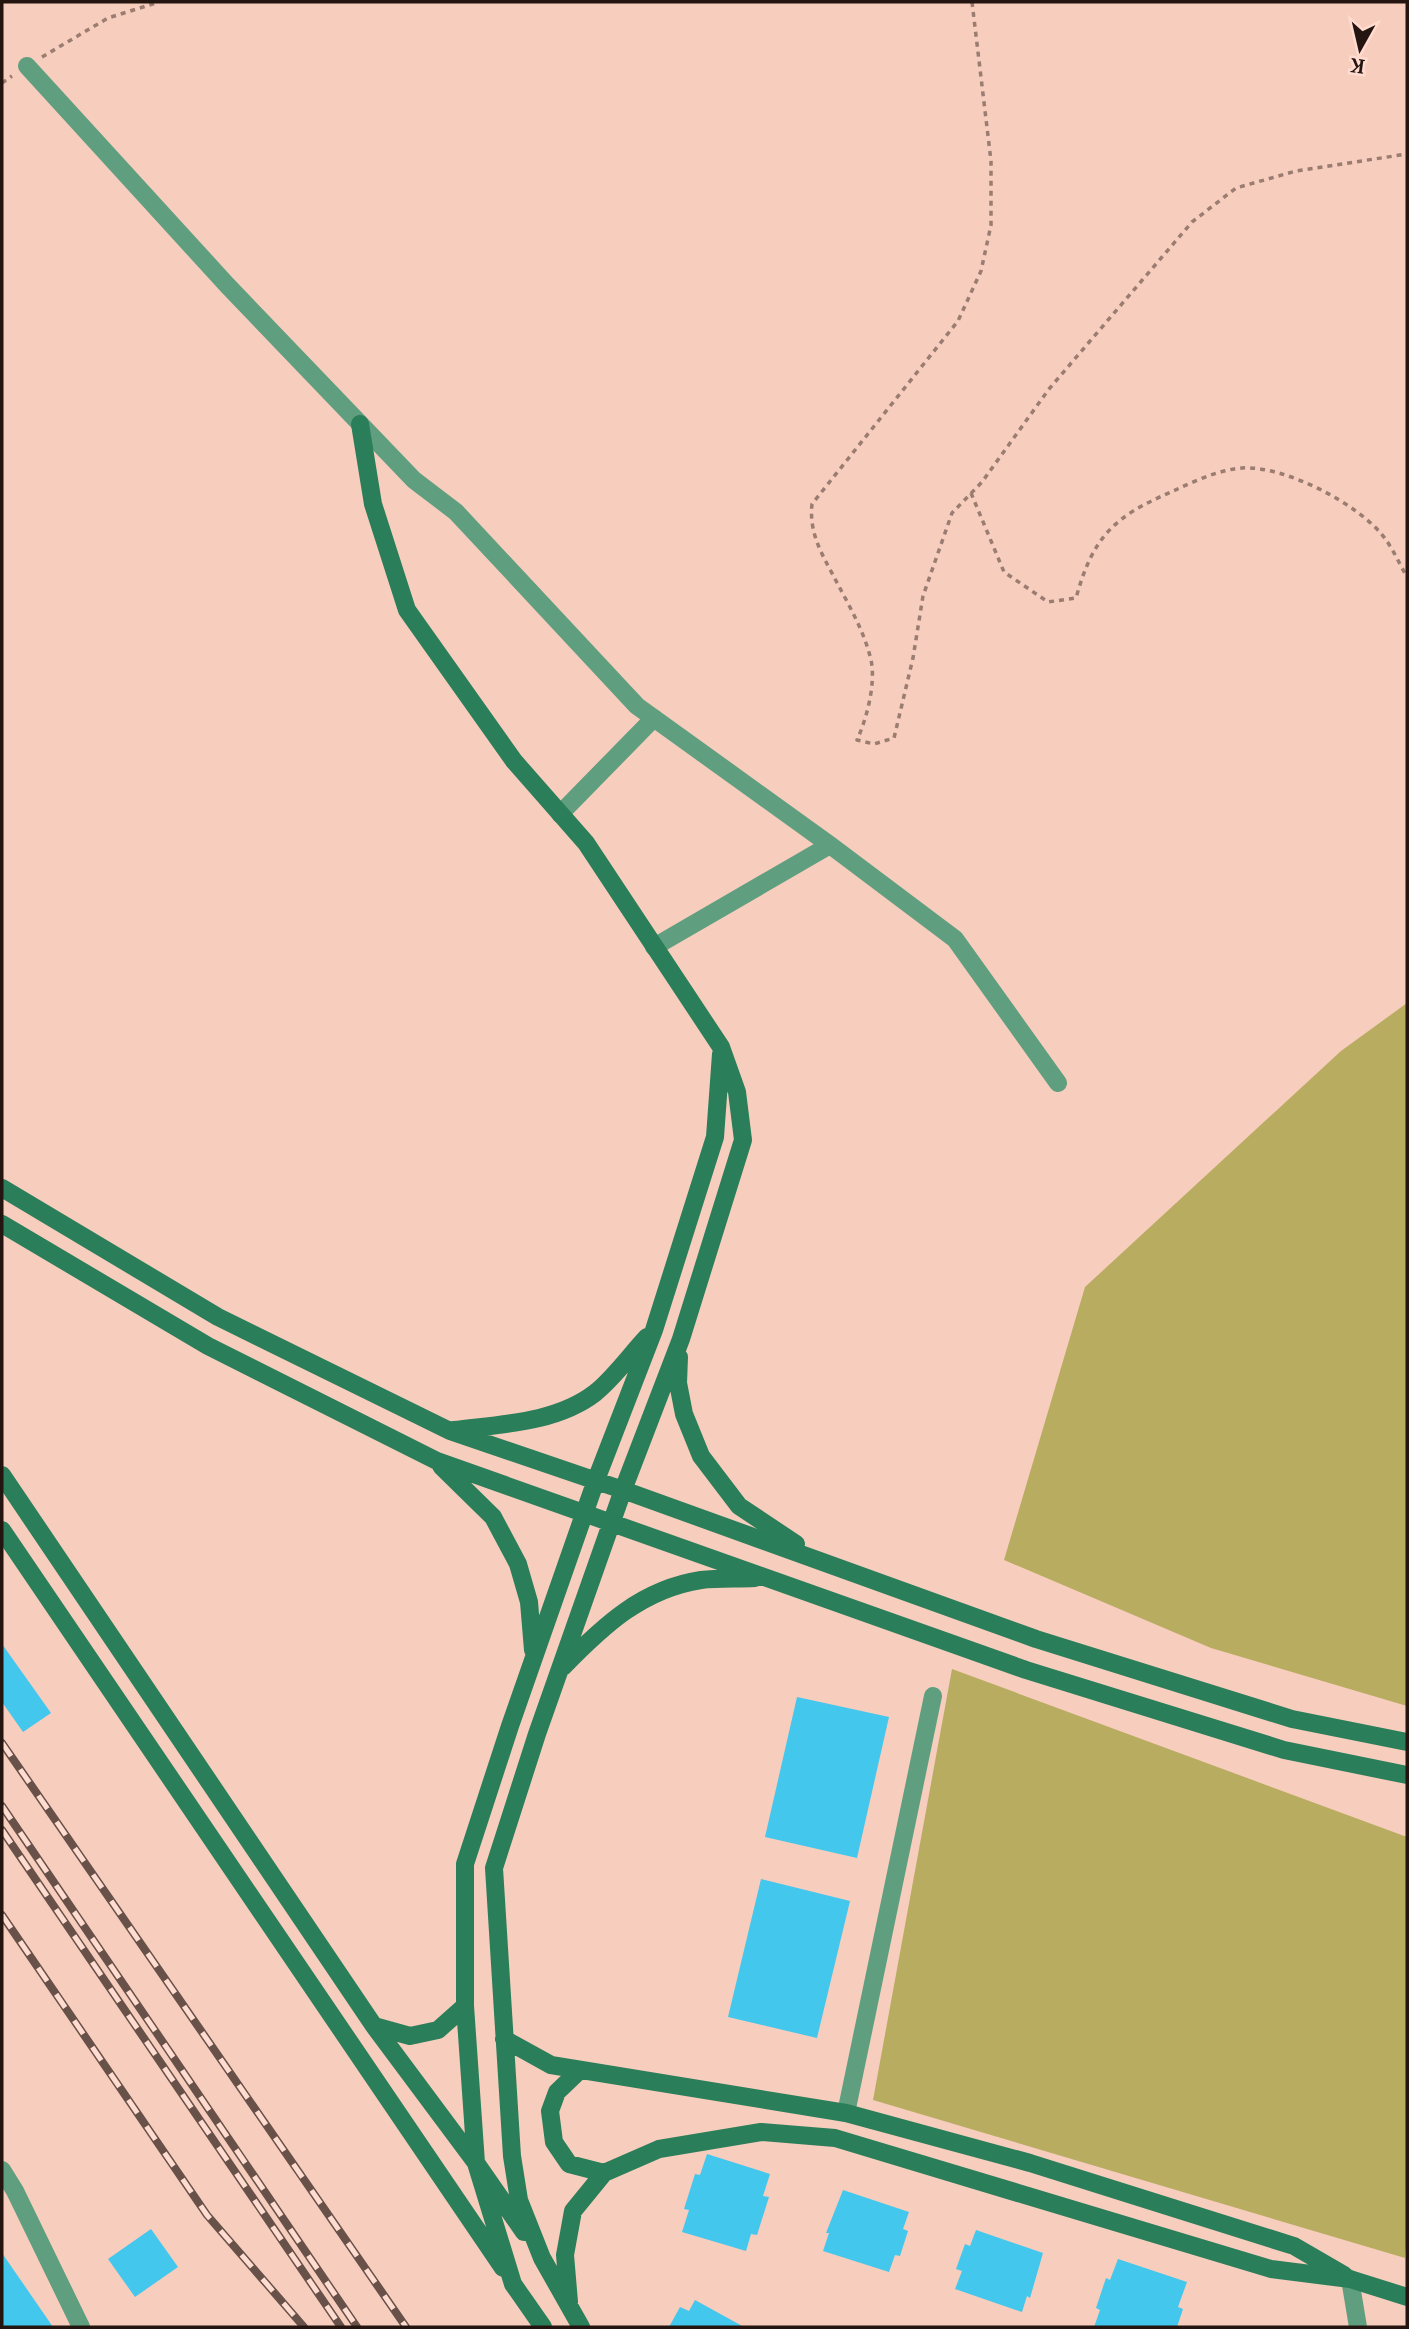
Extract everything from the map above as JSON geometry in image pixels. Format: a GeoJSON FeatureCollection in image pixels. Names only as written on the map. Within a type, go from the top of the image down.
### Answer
{"type":"FeatureCollection","features":[{"type":"Feature","properties":{"kind":"street"},"geometry":{"type":"LineString","coordinates":[[27,66],[360,424],[414,480],[456,513],[637,706],[831,845],[955,939],[1058,1083]]}},
{"type":"Feature","properties":{"kind":"street"},"geometry":{"type":"LineString","coordinates":[[360,424],[373,504],[407,610],[514,761],[586,843],[721,1047],[737,1092],[743,1140],[681,1339],[622,1489],[494,1868],[512,2156],[519,2200],[542,2258]]}},
{"type":"Feature","properties":{"kind":"street"},"geometry":{"type":"LineString","coordinates":[[560,814],[654,718]]}},
{"type":"Feature","properties":{"kind":"street"},"geometry":{"type":"LineString","coordinates":[[654,947],[831,845]]}},
{"type":"Feature","properties":{"kind":"street"},"geometry":{"type":"LineString","coordinates":[[513,2284],[476,2163],[465,2006],[465,1864],[596,1480],[654,1330],[715,1137],[721,1047]]}},
{"type":"Feature","properties":{"kind":"street"},"geometry":{"type":"LineString","coordinates":[[7,1192],[218,1317],[450,1431],[622,1489],[1036,1639],[1279,1715],[1407,1742]]}},
{"type":"Feature","properties":{"kind":"street"},"geometry":{"type":"LineString","coordinates":[[2,1224],[208,1346],[437,1461],[1026,1670],[1284,1750],[1407,1775]]}},
{"type":"Feature","properties":{"kind":"street"},"geometry":{"type":"LineString","coordinates":[[450,1431],[555,1415],[595,1393],[654,1330]]}},
{"type":"Feature","properties":{"kind":"street"},"geometry":{"type":"LineString","coordinates":[[681,1339],[678,1383],[684,1414],[701,1456],[739,1506],[819,1560]]}},
{"type":"Feature","properties":{"kind":"street"},"geometry":{"type":"LineString","coordinates":[[437,1461],[492,1517],[518,1564],[529,1602],[534,1658]]}},
{"type":"Feature","properties":{"kind":"street"},"geometry":{"type":"LineString","coordinates":[[2,1475],[374,2026],[476,2163],[542,2258],[581,2327]]}},
{"type":"Feature","properties":{"kind":"street"},"geometry":{"type":"LineString","coordinates":[[2,1530],[543,2327]]}},
{"type":"Feature","properties":{"kind":"street"},"geometry":{"type":"LineString","coordinates":[[558,1672],[602,1628],[649,1595],[701,1580],[768,1578]]}},
{"type":"Feature","properties":{"kind":"street"},"geometry":{"type":"LineString","coordinates":[[846,2113],[933,1696]]}},
{"type":"Feature","properties":{"kind":"street"},"geometry":{"type":"LineString","coordinates":[[374,2026],[410,2036],[438,2030],[465,2006]]}},
{"type":"Feature","properties":{"kind":"street"},"geometry":{"type":"LineString","coordinates":[[504,2039],[551,2065],[846,2113],[1030,2163],[1294,2246],[1350,2279]]}},
{"type":"Feature","properties":{"kind":"street"},"geometry":{"type":"LineString","coordinates":[[580,2070],[557,2091],[550,2111],[554,2142],[569,2164],[604,2173]]}},
{"type":"Feature","properties":{"kind":"street"},"geometry":{"type":"LineString","coordinates":[[570,2309],[565,2255],[573,2211],[604,2173],[659,2148],[761,2132],[835,2138],[1272,2269],[1350,2279],[1407,2297]]}},
{"type":"Feature","properties":{"kind":"street"},"geometry":{"type":"LineString","coordinates":[[2,2170],[8,2196],[81,2327]]}},
{"type":"Feature","properties":{"kind":"street"},"geometry":{"type":"LineString","coordinates":[[1350,2279],[1358,2327]]}},
{"type":"Feature","properties":{"kind":"path"},"geometry":{"type":"LineString","coordinates":[[2,83],[108,18],[159,2]]}},
{"type":"Feature","properties":{"kind":"path"},"geometry":{"type":"LineString","coordinates":[[972,2],[991,161],[990,225],[981,271],[958,321],[812,503],[810,522],[822,555],[853,613],[872,662],[870,696],[864,725],[857,740],[874,744],[894,738],[923,596],[952,513],[971,493],[1049,389],[1192,222],[1236,188],[1296,171],[1407,154]]}},
{"type":"Feature","properties":{"kind":"path"},"geometry":{"type":"LineString","coordinates":[[971,493],[1004,572],[1048,602],[1076,598],[1084,569],[1102,537],[1122,516],[1204,477],[1242,468],[1278,472],[1350,504],[1385,538],[1407,577]]}},
{"type":"Feature","properties":{"kind":"shaded area"},"geometry":{"type":"Polygon","coordinates":[[[1407,1003],[1407,1706],[1211,1648],[1004,1560],[1085,1287],[1341,1051],[1407,1003]]]}},
{"type":"Feature","properties":{"kind":"shaded area"},"geometry":{"type":"Polygon","coordinates":[[[952,1669],[1407,1837],[1405,2258],[873,2100],[952,1669]]]}},
{"type":"Feature","properties":{"kind":"building"},"geometry":{"type":"Polygon","coordinates":[[[2,1644],[51,1713],[23,1732],[2,1702],[2,1644]]]}},
{"type":"Feature","properties":{"kind":"building"},"geometry":{"type":"Polygon","coordinates":[[[797,1697],[889,1717],[857,1858],[765,1837],[797,1697]]]}},
{"type":"Feature","properties":{"kind":"building"},"geometry":{"type":"Polygon","coordinates":[[[761,1879],[850,1901],[817,2038],[728,2017],[761,1879]]]}},
{"type":"Feature","properties":{"kind":"building"},"geometry":{"type":"Polygon","coordinates":[[[707,2154],[770,2174],[763,2196],[769,2197],[757,2235],[751,2234],[746,2251],[682,2232],[689,2210],[684,2209],[695,2174],[700,2175],[707,2154]]]}},
{"type":"Feature","properties":{"kind":"building"},"geometry":{"type":"Polygon","coordinates":[[[843,2190],[909,2212],[903,2229],[908,2231],[900,2256],[895,2255],[889,2272],[823,2251],[829,2233],[826,2233],[843,2190]]]}},
{"type":"Feature","properties":{"kind":"building"},"geometry":{"type":"Polygon","coordinates":[[[151,2229],[178,2267],[135,2297],[108,2259],[151,2229]]]}},
{"type":"Feature","properties":{"kind":"building"},"geometry":{"type":"Polygon","coordinates":[[[976,2230],[1043,2253],[1030,2298],[1027,2296],[1022,2312],[955,2289],[962,2271],[956,2269],[965,2244],[970,2246],[976,2230]]]}},
{"type":"Feature","properties":{"kind":"building"},"geometry":{"type":"Polygon","coordinates":[[[2,2253],[53,2327],[2,2327],[2,2253]]]}},
{"type":"Feature","properties":{"kind":"building"},"geometry":{"type":"Polygon","coordinates":[[[1118,2259],[1187,2282],[1178,2307],[1183,2309],[1177,2327],[1094,2327],[1100,2310],[1096,2308],[1106,2278],[1110,2280],[1118,2259]]]}},
{"type":"Feature","properties":{"kind":"building"},"geometry":{"type":"Polygon","coordinates":[[[695,2300],[744,2327],[669,2327],[680,2307],[689,2311],[695,2300]]]}},
{"type":"Feature","properties":{"kind":"railway"},"geometry":{"type":"LineString","coordinates":[[2,1743],[406,2327]]}},
{"type":"Feature","properties":{"kind":"railway"},"geometry":{"type":"LineString","coordinates":[[2,1806],[357,2327]]}},
{"type":"Feature","properties":{"kind":"railway"},"geometry":{"type":"LineString","coordinates":[[2,1830],[341,2327]]}},
{"type":"Feature","properties":{"kind":"railway"},"geometry":{"type":"LineString","coordinates":[[2,1915],[207,2215],[304,2327]]}}]}
